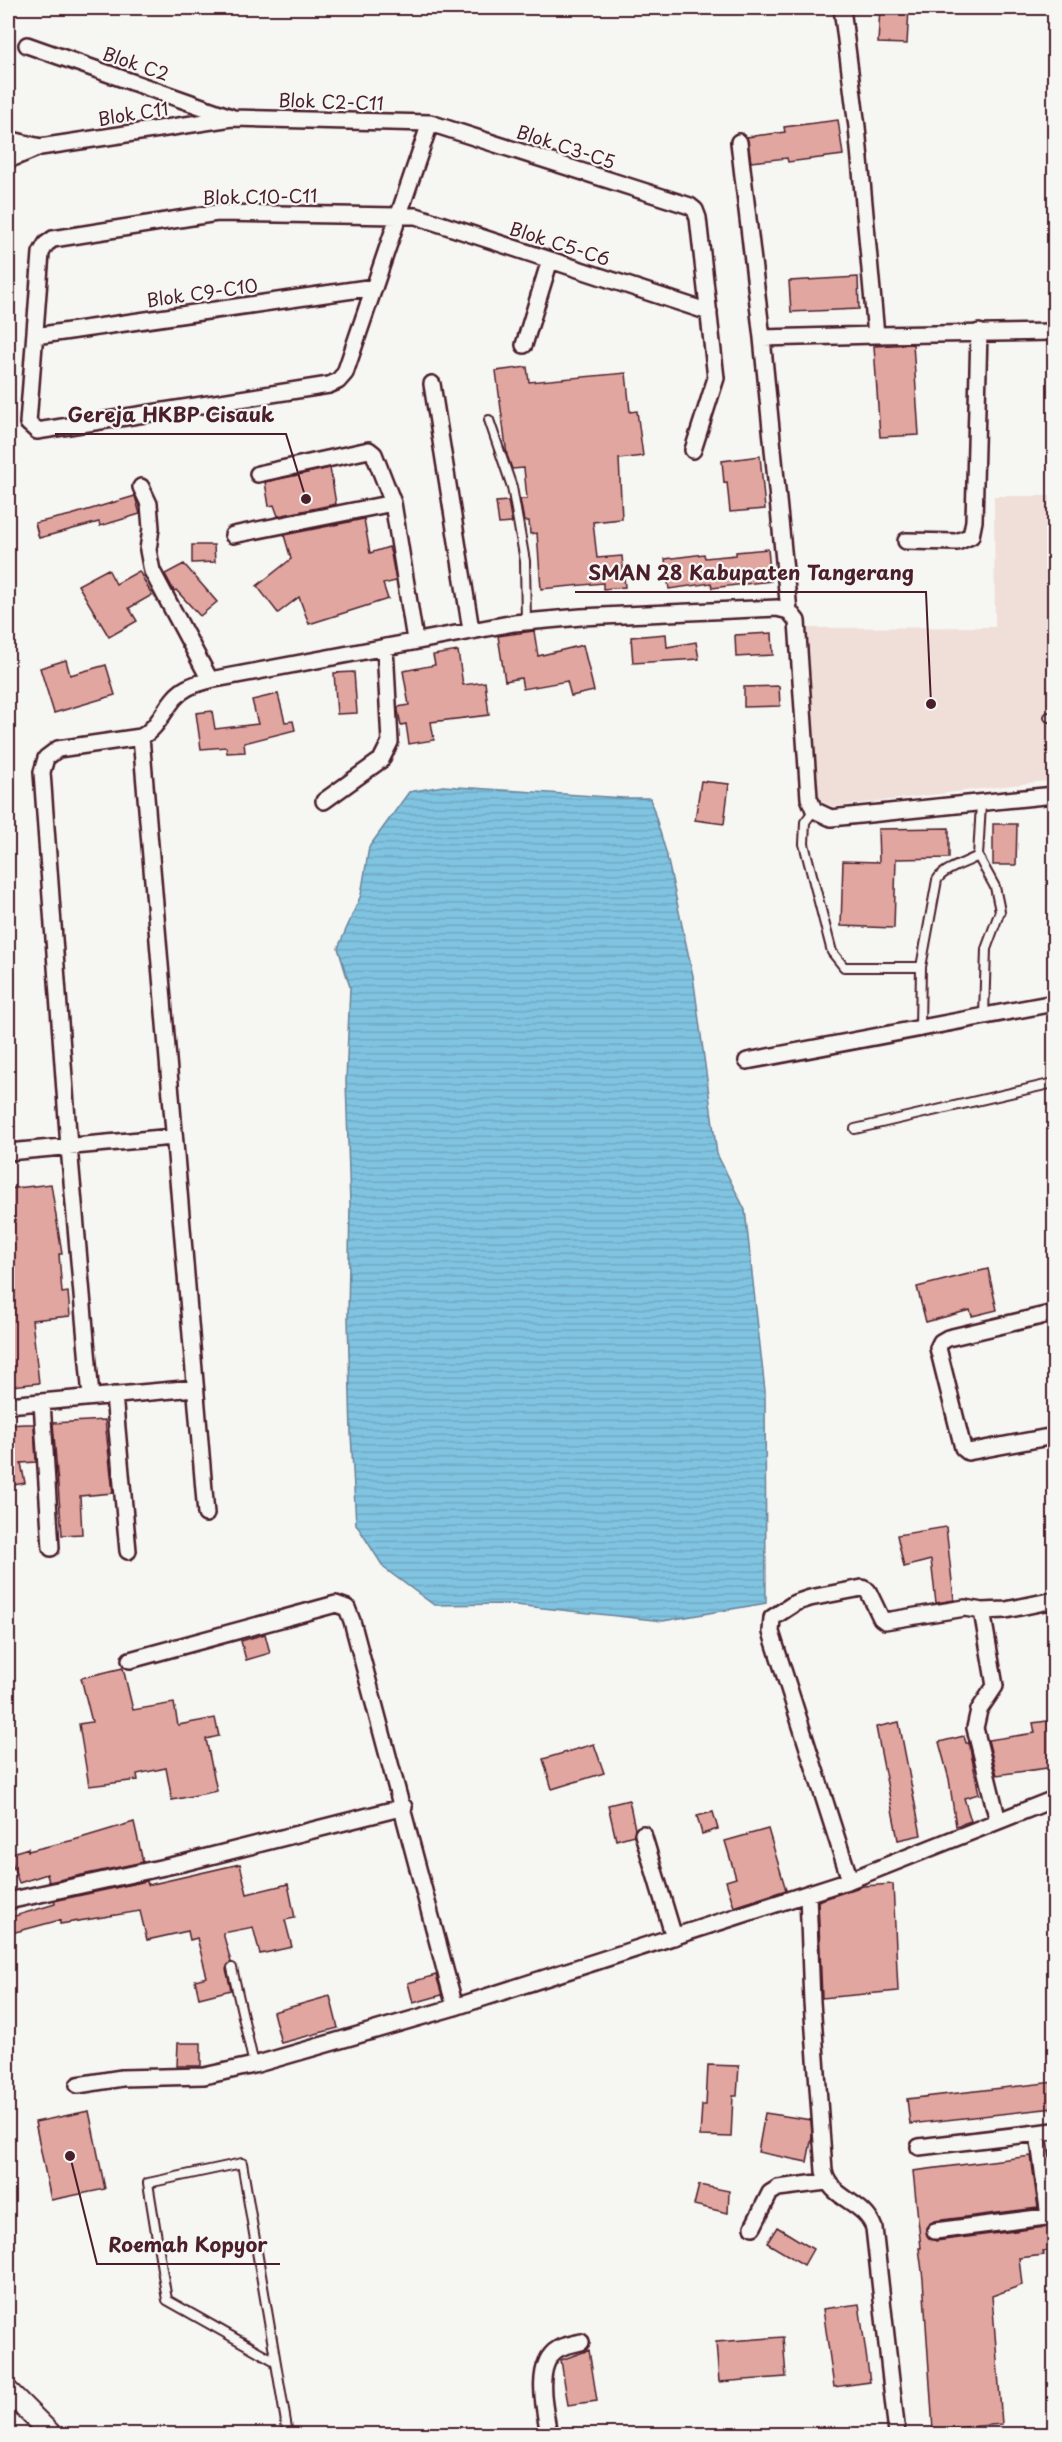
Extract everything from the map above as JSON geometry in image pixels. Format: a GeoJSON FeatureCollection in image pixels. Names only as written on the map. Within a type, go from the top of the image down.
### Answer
{"type":"FeatureCollection","features":[{"type":"Feature","properties":{"kind":"street"},"geometry":{"type":"LineString","coordinates":[[842,8],[876,335]]}},
{"type":"Feature","properties":{"kind":"street","name":"Blok C2"},"geometry":{"type":"LineString","coordinates":[[27,45],[232,118]]}},
{"type":"Feature","properties":{"kind":"street","name":"Blok C2-C11"},"geometry":{"type":"LineString","coordinates":[[232,118],[430,123]]}},
{"type":"Feature","properties":{"kind":"street","name":"Blok C11"},"geometry":{"type":"LineString","coordinates":[[40,147],[232,118]]}},
{"type":"Feature","properties":{"kind":"street"},"geometry":{"type":"LineString","coordinates":[[35,336],[28,423],[37,431],[329,385],[338,381],[345,373],[430,123]]}},
{"type":"Feature","properties":{"kind":"street","name":"Blok C3-C5"},"geometry":{"type":"LineString","coordinates":[[430,123],[690,206],[696,210],[709,312]]}},
{"type":"Feature","properties":{"kind":"street"},"geometry":{"type":"LineString","coordinates":[[8,139],[40,147]]}},
{"type":"Feature","properties":{"kind":"street"},"geometry":{"type":"LineString","coordinates":[[739,142],[762,338],[789,611],[797,621],[809,798],[814,810],[831,818],[1054,795]]}},
{"type":"Feature","properties":{"kind":"street"},"geometry":{"type":"LineString","coordinates":[[8,160],[40,147]]}},
{"type":"Feature","properties":{"kind":"street","name":"Blok C10-C11"},"geometry":{"type":"LineString","coordinates":[[35,336],[41,253],[46,244],[53,239],[218,213],[398,216]]}},
{"type":"Feature","properties":{"kind":"street","name":"Blok C5-C6"},"geometry":{"type":"LineString","coordinates":[[398,216],[416,216],[709,312]]}},
{"type":"Feature","properties":{"kind":"street"},"geometry":{"type":"LineString","coordinates":[[524,345],[550,260]]}},
{"type":"Feature","properties":{"kind":"street","name":"Blok C9-C10"},"geometry":{"type":"LineString","coordinates":[[35,336],[374,287]]}},
{"type":"Feature","properties":{"kind":"street"},"geometry":{"type":"LineString","coordinates":[[693,450],[716,378],[709,312]]}},
{"type":"Feature","properties":{"kind":"street"},"geometry":{"type":"LineString","coordinates":[[906,541],[957,542],[971,536],[974,511],[979,332]]}},
{"type":"Feature","properties":{"kind":"street"},"geometry":{"type":"LineString","coordinates":[[762,338],[1054,332]]}},
{"type":"Feature","properties":{"kind":"street"},"geometry":{"type":"LineString","coordinates":[[432,384],[471,630]]}},
{"type":"Feature","properties":{"kind":"street"},"geometry":{"type":"LineString","coordinates":[[258,474],[369,450],[377,459],[393,503],[415,640]]}},
{"type":"Feature","properties":{"kind":"street"},"geometry":{"type":"LineString","coordinates":[[141,487],[149,504],[151,528],[148,550],[152,571],[210,680]]}},
{"type":"Feature","properties":{"kind":"street"},"geometry":{"type":"LineString","coordinates":[[233,535],[393,503]]}},
{"type":"Feature","properties":{"kind":"street"},"geometry":{"type":"LineString","coordinates":[[91,1397],[69,1147],[42,771],[46,758],[58,749],[141,737],[152,731],[186,688],[210,680],[415,640],[526,622],[777,608],[789,611]]}},
{"type":"Feature","properties":{"kind":"street"},"geometry":{"type":"LineString","coordinates":[[324,801],[381,760],[387,751],[390,742],[385,647]]}},
{"type":"Feature","properties":{"kind":"street"},"geometry":{"type":"LineString","coordinates":[[141,737],[206,1514]]}},
{"type":"Feature","properties":{"kind":"street"},"geometry":{"type":"LineString","coordinates":[[747,1061],[1054,1003]]}},
{"type":"Feature","properties":{"kind":"street"},"geometry":{"type":"LineString","coordinates":[[8,1152],[173,1137]]}},
{"type":"Feature","properties":{"kind":"street"},"geometry":{"type":"LineString","coordinates":[[1054,1313],[948,1338],[941,1342],[938,1348],[963,1448],[968,1452],[1054,1436]]}},
{"type":"Feature","properties":{"kind":"street"},"geometry":{"type":"LineString","coordinates":[[8,1405],[195,1388]]}},
{"type":"Feature","properties":{"kind":"street"},"geometry":{"type":"LineString","coordinates":[[114,1395],[128,1551]]}},
{"type":"Feature","properties":{"kind":"street"},"geometry":{"type":"LineString","coordinates":[[42,1402],[51,1548]]}},
{"type":"Feature","properties":{"kind":"street"},"geometry":{"type":"LineString","coordinates":[[850,1880],[771,1632],[772,1618],[795,1603],[810,1598],[862,1588],[868,1591],[881,1618],[885,1621],[965,1608],[982,1611],[1006,1610],[1054,1599]]}},
{"type":"Feature","properties":{"kind":"street"},"geometry":{"type":"LineString","coordinates":[[130,1660],[336,1604],[347,1608],[404,1807],[455,2007]]}},
{"type":"Feature","properties":{"kind":"street"},"geometry":{"type":"LineString","coordinates":[[982,1611],[995,1686],[979,1710],[975,1728],[998,1821]]}},
{"type":"Feature","properties":{"kind":"street"},"geometry":{"type":"LineString","coordinates":[[78,2085],[122,2078],[204,2076],[254,2065],[455,2007],[850,1880],[1054,1799]]}},
{"type":"Feature","properties":{"kind":"street"},"geometry":{"type":"LineString","coordinates":[[8,1901],[183,1863],[404,1807]]}},
{"type":"Feature","properties":{"kind":"street"},"geometry":{"type":"LineString","coordinates":[[643,1834],[674,1937]]}},
{"type":"Feature","properties":{"kind":"street"},"geometry":{"type":"LineString","coordinates":[[808,1894],[812,2002],[826,2182],[864,2210],[874,2228],[897,2434]]}},
{"type":"Feature","properties":{"kind":"street"},"geometry":{"type":"LineString","coordinates":[[919,2147],[1054,2131]]}},
{"type":"Feature","properties":{"kind":"street"},"geometry":{"type":"LineString","coordinates":[[935,2231],[1052,2216],[1038,2133]]}},
{"type":"Feature","properties":{"kind":"street"},"geometry":{"type":"LineString","coordinates":[[753,2227],[770,2193],[778,2188],[826,2182]]}},
{"type":"Feature","properties":{"kind":"street"},"geometry":{"type":"LineString","coordinates":[[549,2434],[543,2401],[545,2370],[550,2356],[558,2349],[581,2342]]}},
{"type":"Feature","properties":{"kind":"street"},"geometry":{"type":"LineString","coordinates":[[8,2391],[51,2434]]}},
{"type":"Feature","properties":{"kind":"lane"},"geometry":{"type":"LineString","coordinates":[[489,420],[512,487],[525,561],[526,622]]}},
{"type":"Feature","properties":{"kind":"lane"},"geometry":{"type":"LineString","coordinates":[[981,804],[978,856],[995,887],[1000,911],[986,950],[984,1016]]}},
{"type":"Feature","properties":{"kind":"lane"},"geometry":{"type":"LineString","coordinates":[[814,810],[804,822],[804,844],[832,952],[837,960],[844,967],[921,967]]}},
{"type":"Feature","properties":{"kind":"lane"},"geometry":{"type":"LineString","coordinates":[[920,1028],[921,967],[939,874],[978,856]]}},
{"type":"Feature","properties":{"kind":"lane"},"geometry":{"type":"LineString","coordinates":[[855,1129],[1054,1083]]}},
{"type":"Feature","properties":{"kind":"lane"},"geometry":{"type":"LineString","coordinates":[[232,1968],[254,2065]]}},
{"type":"Feature","properties":{"kind":"lane"},"geometry":{"type":"LineString","coordinates":[[274,2361],[167,2300],[148,2183],[242,2163],[288,2434]]}},
{"type":"Feature","properties":{"kind":"shaded area"},"geometry":{"type":"Polygon","coordinates":[[[994,496],[1054,496],[1054,780],[833,807],[810,796],[806,628],[995,627],[994,496]]]}},
{"type":"Feature","properties":{"kind":"water"},"geometry":{"type":"Polygon","coordinates":[[[443,786],[650,798],[666,852],[693,976],[717,1154],[745,1210],[765,1391],[766,1603],[663,1621],[506,1604],[434,1605],[384,1568],[356,1524],[348,1317],[350,1204],[346,1081],[350,987],[338,948],[361,895],[369,847],[409,792],[443,786]]]}},
{"type":"Feature","properties":{"kind":"building"},"geometry":{"type":"Polygon","coordinates":[[[880,8],[909,8],[907,44],[878,43],[880,8]]]}},
{"type":"Feature","properties":{"kind":"building"},"geometry":{"type":"Polygon","coordinates":[[[838,120],[843,155],[788,162],[787,158],[751,162],[747,137],[785,132],[784,127],[838,120]]]}},
{"type":"Feature","properties":{"kind":"building"},"geometry":{"type":"Polygon","coordinates":[[[858,277],[859,309],[791,312],[789,281],[858,277]]]}},
{"type":"Feature","properties":{"kind":"building"},"geometry":{"type":"Polygon","coordinates":[[[913,344],[919,435],[880,437],[874,346],[913,344]]]}},
{"type":"Feature","properties":{"kind":"building"},"geometry":{"type":"Polygon","coordinates":[[[527,367],[529,382],[626,373],[630,412],[637,411],[643,456],[619,459],[622,519],[593,522],[597,558],[622,556],[625,587],[603,589],[603,583],[541,589],[537,533],[530,534],[529,521],[524,521],[520,499],[527,499],[524,468],[512,469],[507,455],[496,371],[527,367]]]}},
{"type":"Feature","properties":{"kind":"building"},"geometry":{"type":"Polygon","coordinates":[[[760,456],[765,509],[730,512],[722,461],[760,456]]]}},
{"type":"Feature","properties":{"kind":"building"},"geometry":{"type":"Polygon","coordinates":[[[330,468],[336,504],[278,516],[274,505],[269,506],[265,482],[330,468]]]}},
{"type":"Feature","properties":{"kind":"building"},"geometry":{"type":"Polygon","coordinates":[[[135,496],[140,514],[100,526],[99,522],[39,538],[35,523],[135,496]]]}},
{"type":"Feature","properties":{"kind":"building"},"geometry":{"type":"Polygon","coordinates":[[[508,501],[512,523],[499,524],[496,502],[508,501]]]}},
{"type":"Feature","properties":{"kind":"building"},"geometry":{"type":"Polygon","coordinates":[[[364,519],[370,553],[389,547],[396,581],[383,584],[388,599],[309,624],[299,597],[278,613],[257,586],[291,559],[284,535],[364,519]]]}},
{"type":"Feature","properties":{"kind":"building"},"geometry":{"type":"Polygon","coordinates":[[[192,545],[214,545],[215,562],[192,563],[192,545]]]}},
{"type":"Feature","properties":{"kind":"building"},"geometry":{"type":"Polygon","coordinates":[[[768,549],[771,581],[712,588],[711,583],[669,589],[665,559],[704,554],[705,558],[736,555],[736,552],[768,549]]]}},
{"type":"Feature","properties":{"kind":"building"},"geometry":{"type":"Polygon","coordinates":[[[184,564],[217,602],[200,616],[176,590],[174,591],[165,574],[184,564]]]}},
{"type":"Feature","properties":{"kind":"building"},"geometry":{"type":"Polygon","coordinates":[[[108,569],[116,584],[139,571],[152,595],[129,608],[137,621],[109,637],[78,585],[108,569]]]}},
{"type":"Feature","properties":{"kind":"building"},"geometry":{"type":"Polygon","coordinates":[[[534,631],[538,656],[583,645],[594,691],[571,696],[567,681],[523,689],[521,678],[505,681],[498,636],[534,631]]]}},
{"type":"Feature","properties":{"kind":"building"},"geometry":{"type":"Polygon","coordinates":[[[772,633],[773,655],[736,657],[735,635],[772,633]]]}},
{"type":"Feature","properties":{"kind":"building"},"geometry":{"type":"Polygon","coordinates":[[[666,634],[667,647],[696,642],[699,659],[633,663],[631,637],[666,634]]]}},
{"type":"Feature","properties":{"kind":"building"},"geometry":{"type":"Polygon","coordinates":[[[458,651],[463,685],[485,682],[489,715],[431,722],[434,740],[409,744],[406,724],[401,725],[398,711],[398,707],[409,705],[403,671],[435,665],[433,655],[458,651]]]}},
{"type":"Feature","properties":{"kind":"building"},"geometry":{"type":"Polygon","coordinates":[[[66,660],[70,675],[106,665],[115,695],[54,713],[40,668],[66,660]]]}},
{"type":"Feature","properties":{"kind":"building"},"geometry":{"type":"Polygon","coordinates":[[[354,672],[357,713],[337,714],[334,673],[354,672]]]}},
{"type":"Feature","properties":{"kind":"building"},"geometry":{"type":"Polygon","coordinates":[[[779,686],[780,706],[744,707],[744,687],[779,686]]]}},
{"type":"Feature","properties":{"kind":"building"},"geometry":{"type":"Polygon","coordinates":[[[278,694],[285,722],[293,721],[295,730],[244,743],[245,752],[227,753],[226,747],[201,749],[196,713],[212,711],[215,729],[258,724],[252,700],[278,694]]]}},
{"type":"Feature","properties":{"kind":"building"},"geometry":{"type":"Polygon","coordinates":[[[701,781],[729,784],[724,824],[695,820],[701,781]]]}},
{"type":"Feature","properties":{"kind":"building"},"geometry":{"type":"Polygon","coordinates":[[[993,824],[1017,824],[1016,865],[993,865],[993,824]]]}},
{"type":"Feature","properties":{"kind":"building"},"geometry":{"type":"Polygon","coordinates":[[[949,828],[949,858],[896,859],[894,928],[841,926],[843,861],[879,862],[878,829],[949,828]]]}},
{"type":"Feature","properties":{"kind":"building"},"geometry":{"type":"Polygon","coordinates":[[[51,1184],[62,1254],[59,1254],[62,1293],[68,1292],[70,1316],[32,1320],[39,1383],[12,1386],[8,1346],[8,1189],[51,1184]]]}},
{"type":"Feature","properties":{"kind":"building"},"geometry":{"type":"Polygon","coordinates":[[[988,1269],[997,1310],[972,1316],[970,1310],[926,1322],[917,1287],[988,1269]]]}},
{"type":"Feature","properties":{"kind":"building"},"geometry":{"type":"Polygon","coordinates":[[[105,1420],[113,1493],[80,1496],[82,1534],[62,1535],[53,1423],[105,1420]]]}},
{"type":"Feature","properties":{"kind":"building"},"geometry":{"type":"Polygon","coordinates":[[[34,1424],[36,1462],[21,1463],[25,1483],[8,1486],[8,1425],[34,1424]]]}},
{"type":"Feature","properties":{"kind":"building"},"geometry":{"type":"Polygon","coordinates":[[[946,1527],[954,1600],[936,1603],[931,1560],[904,1567],[897,1535],[946,1527]]]}},
{"type":"Feature","properties":{"kind":"building"},"geometry":{"type":"Polygon","coordinates":[[[265,1634],[270,1653],[246,1660],[241,1641],[265,1634]]]}},
{"type":"Feature","properties":{"kind":"building"},"geometry":{"type":"Polygon","coordinates":[[[123,1668],[133,1710],[174,1703],[178,1725],[215,1718],[219,1736],[206,1739],[217,1791],[172,1800],[166,1768],[137,1774],[138,1780],[89,1786],[79,1724],[92,1722],[81,1678],[123,1668]]]}},
{"type":"Feature","properties":{"kind":"building"},"geometry":{"type":"Polygon","coordinates":[[[1054,1720],[1054,1767],[997,1775],[988,1740],[1035,1733],[1033,1723],[1054,1720]]]}},
{"type":"Feature","properties":{"kind":"building"},"geometry":{"type":"Polygon","coordinates":[[[899,1722],[921,1835],[898,1840],[876,1727],[899,1722]]]}},
{"type":"Feature","properties":{"kind":"building"},"geometry":{"type":"Polygon","coordinates":[[[964,1736],[966,1743],[969,1743],[979,1794],[964,1798],[971,1821],[956,1826],[949,1779],[939,1742],[964,1736]]]}},
{"type":"Feature","properties":{"kind":"building"},"geometry":{"type":"Polygon","coordinates":[[[594,1744],[604,1773],[552,1789],[543,1759],[594,1744]]]}},
{"type":"Feature","properties":{"kind":"building"},"geometry":{"type":"Polygon","coordinates":[[[629,1800],[635,1829],[634,1835],[616,1840],[608,1805],[629,1800]]]}},
{"type":"Feature","properties":{"kind":"building"},"geometry":{"type":"Polygon","coordinates":[[[713,1812],[718,1829],[702,1834],[697,1816],[713,1812]]]}},
{"type":"Feature","properties":{"kind":"building"},"geometry":{"type":"Polygon","coordinates":[[[134,1822],[143,1862],[49,1882],[47,1874],[19,1883],[9,1854],[28,1848],[28,1851],[74,1840],[134,1822]]]}},
{"type":"Feature","properties":{"kind":"building"},"geometry":{"type":"Polygon","coordinates":[[[768,1829],[786,1890],[734,1907],[726,1881],[736,1878],[725,1841],[768,1829]]]}},
{"type":"Feature","properties":{"kind":"building"},"geometry":{"type":"Polygon","coordinates":[[[240,1864],[247,1894],[288,1884],[295,1918],[285,1920],[292,1947],[260,1954],[253,1927],[223,1933],[231,1962],[226,1969],[231,1990],[199,1998],[195,1980],[207,1977],[197,1938],[190,1940],[188,1931],[147,1940],[140,1911],[60,1924],[60,1920],[8,1934],[8,1918],[55,1904],[54,1901],[147,1881],[148,1885],[240,1864]]]}},
{"type":"Feature","properties":{"kind":"building"},"geometry":{"type":"Polygon","coordinates":[[[893,1884],[898,1991],[822,1998],[818,1901],[863,1886],[893,1884]]]}},
{"type":"Feature","properties":{"kind":"building"},"geometry":{"type":"Polygon","coordinates":[[[436,1975],[442,1995],[413,2003],[408,1983],[436,1975]]]}},
{"type":"Feature","properties":{"kind":"building"},"geometry":{"type":"Polygon","coordinates":[[[330,1996],[338,2028],[281,2043],[273,2012],[330,1996]]]}},
{"type":"Feature","properties":{"kind":"building"},"geometry":{"type":"Polygon","coordinates":[[[178,2043],[201,2043],[201,2066],[177,2066],[178,2043]]]}},
{"type":"Feature","properties":{"kind":"building"},"geometry":{"type":"Polygon","coordinates":[[[708,2065],[739,2066],[737,2096],[733,2096],[731,2137],[700,2136],[702,2105],[706,2105],[708,2065]]]}},
{"type":"Feature","properties":{"kind":"building"},"geometry":{"type":"Polygon","coordinates":[[[1054,2082],[1054,2108],[910,2124],[907,2099],[1054,2082]]]}},
{"type":"Feature","properties":{"kind":"building"},"geometry":{"type":"Polygon","coordinates":[[[89,2111],[105,2189],[51,2200],[35,2122],[89,2111]]]}},
{"type":"Feature","properties":{"kind":"building"},"geometry":{"type":"Polygon","coordinates":[[[765,2113],[811,2120],[812,2136],[807,2162],[758,2152],[765,2113]]]}},
{"type":"Feature","properties":{"kind":"building"},"geometry":{"type":"Polygon","coordinates":[[[1031,2156],[1038,2208],[934,2221],[926,2228],[928,2237],[936,2241],[1054,2226],[1054,2250],[1043,2251],[1044,2255],[1019,2258],[1022,2285],[992,2296],[1002,2424],[933,2430],[919,2248],[921,2248],[913,2171],[1031,2156]]]}},
{"type":"Feature","properties":{"kind":"building"},"geometry":{"type":"Polygon","coordinates":[[[699,2185],[729,2191],[728,2213],[694,2205],[699,2185]]]}},
{"type":"Feature","properties":{"kind":"building"},"geometry":{"type":"Polygon","coordinates":[[[777,2227],[813,2249],[804,2265],[767,2243],[777,2227]]]}},
{"type":"Feature","properties":{"kind":"building"},"geometry":{"type":"Polygon","coordinates":[[[859,2304],[870,2382],[834,2387],[823,2309],[859,2304]]]}},
{"type":"Feature","properties":{"kind":"building"},"geometry":{"type":"Polygon","coordinates":[[[783,2337],[786,2377],[719,2382],[716,2342],[783,2337]]]}},
{"type":"Feature","properties":{"kind":"building"},"geometry":{"type":"Polygon","coordinates":[[[589,2350],[597,2401],[568,2405],[561,2360],[589,2350]]]}},
{"type":"Feature","properties":{"kind":"place","name":"Gereja HKBP Cisauk"},"geometry":{"type":"Point","coordinates":[306,499]}},
{"type":"Feature","properties":{"kind":"place","name":"SMAN 28 Kabupaten Tangerang"},"geometry":{"type":"Point","coordinates":[931,704]}},
{"type":"Feature","properties":{"kind":"place","name":"Roemah Kopyor"},"geometry":{"type":"Point","coordinates":[70,2156]}}]}
